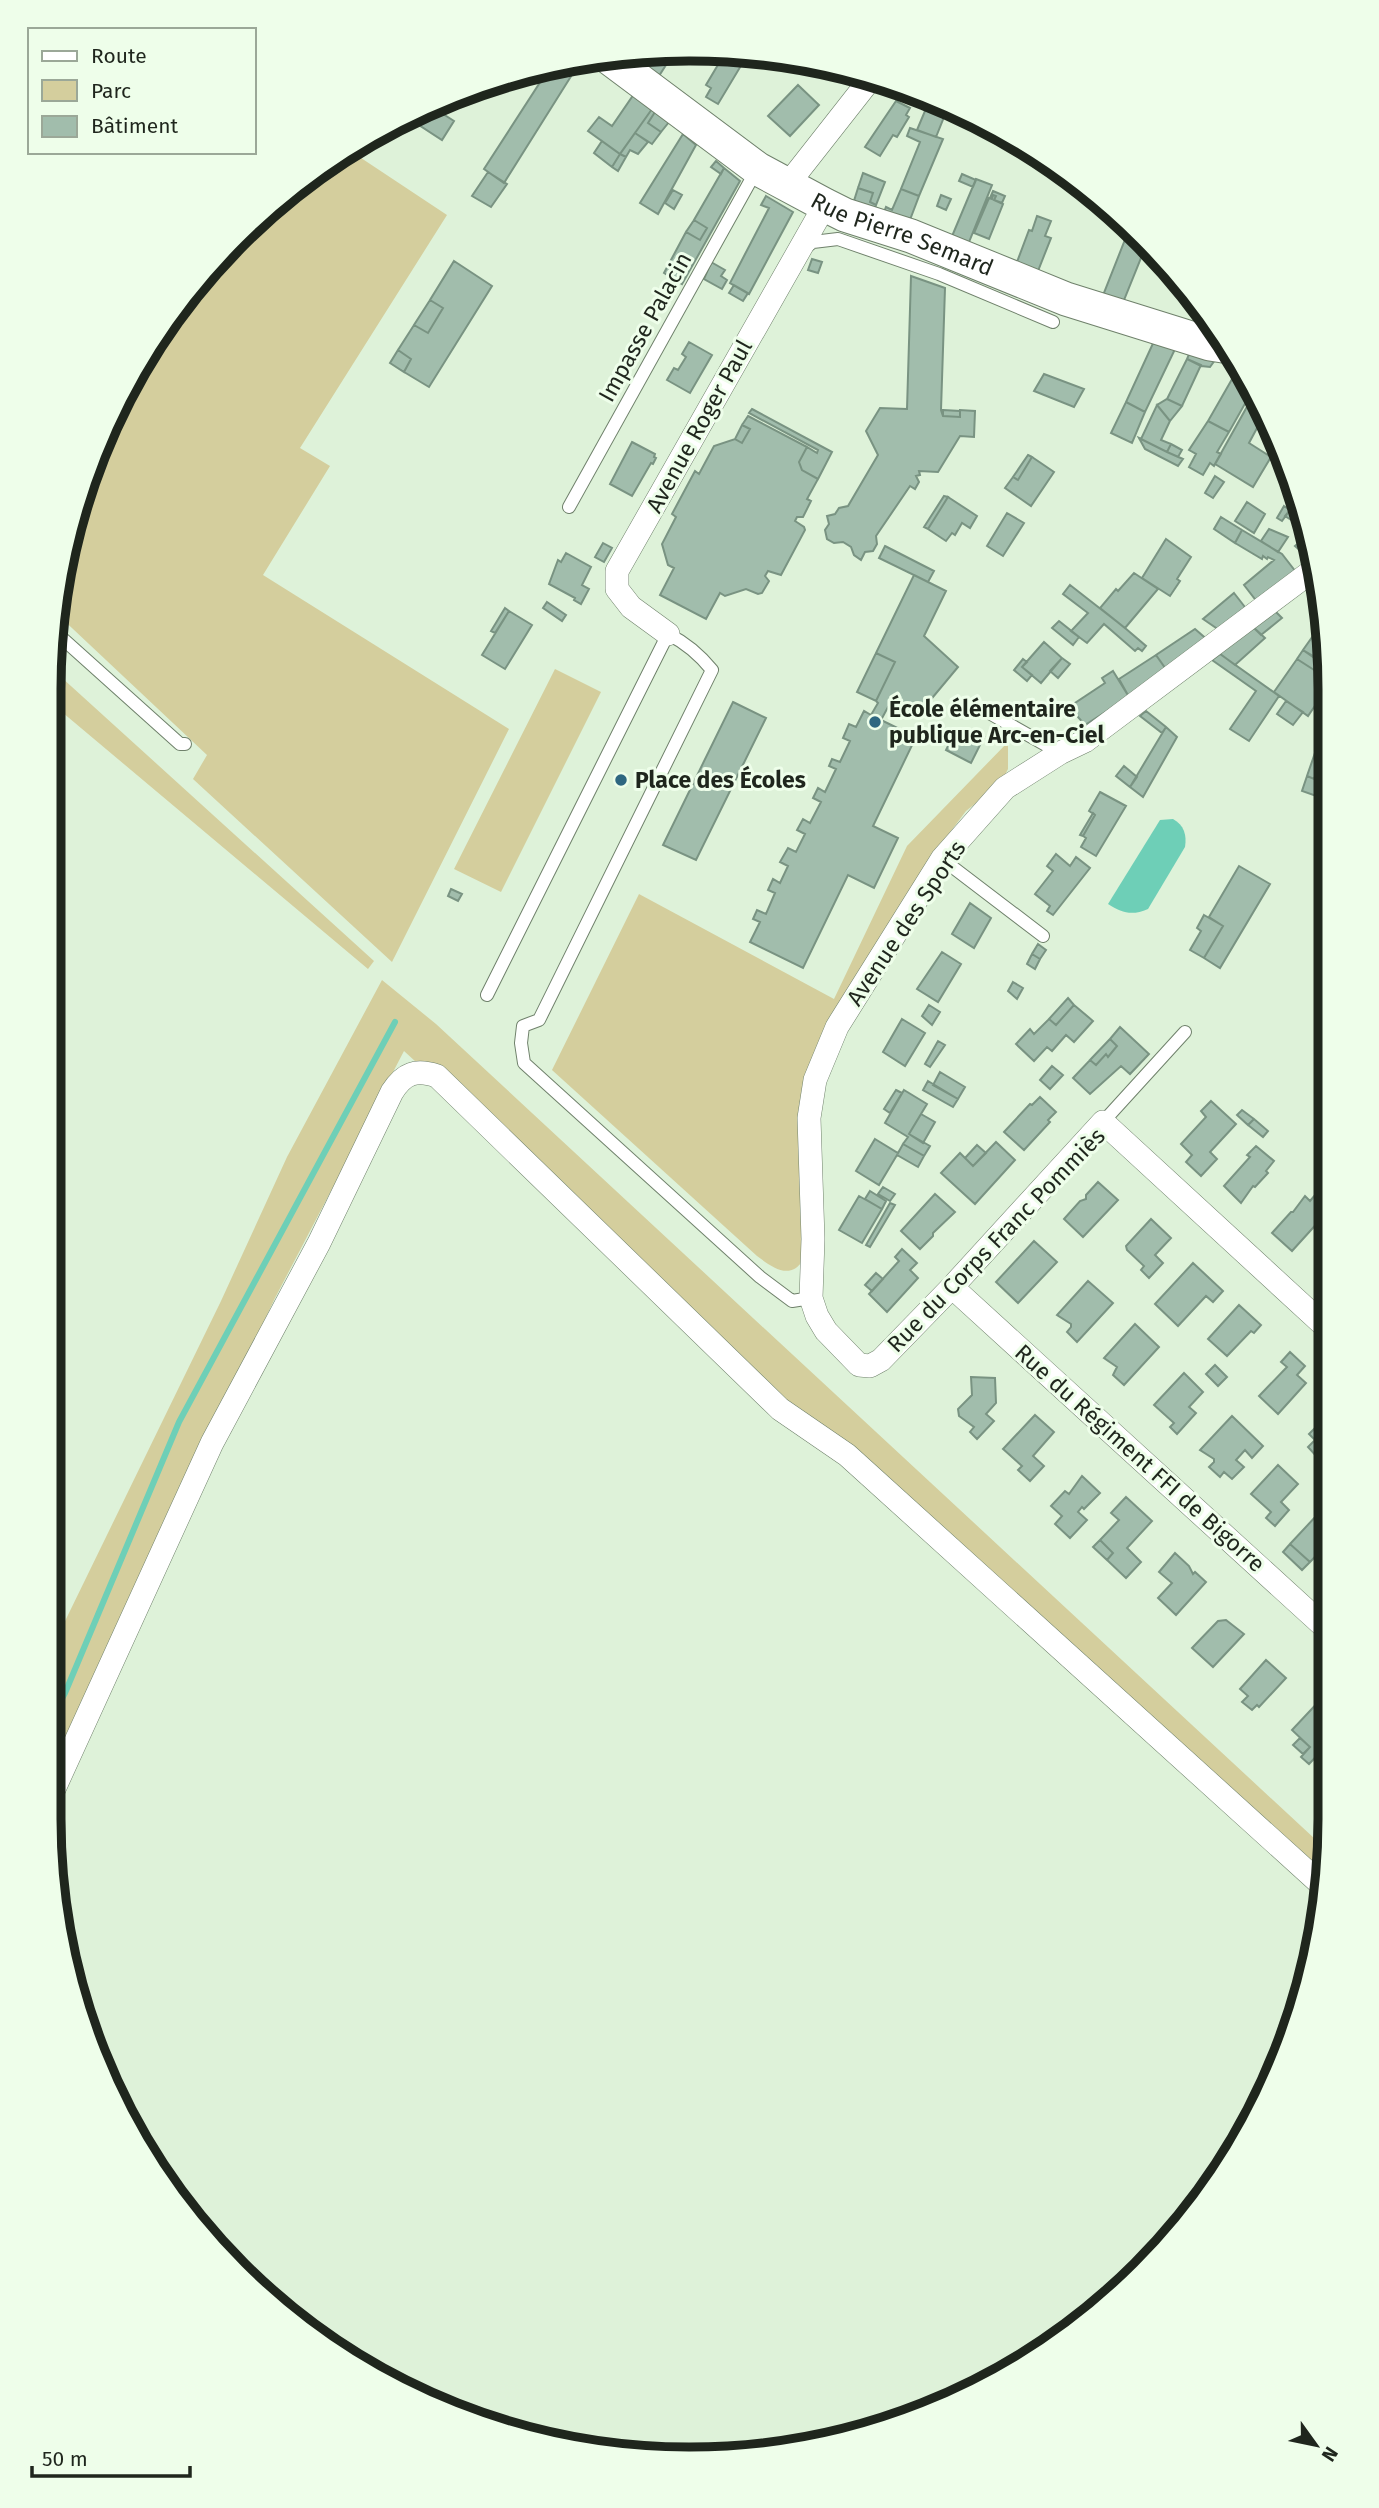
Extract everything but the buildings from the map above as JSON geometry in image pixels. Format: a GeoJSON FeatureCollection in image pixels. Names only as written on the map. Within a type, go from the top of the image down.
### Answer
{"type":"FeatureCollection","features":[{"type":"Feature","properties":{"kind":"main road","name":"Rue Pierre Semard"},"geometry":{"type":"LineString","coordinates":[[620,66],[758,169],[788,184],[836,220],[911,236],[943,263],[1215,345]]}},
{"type":"Feature","properties":{"kind":"street"},"geometry":{"type":"LineString","coordinates":[[788,184],[865,87]]}},
{"type":"Feature","properties":{"kind":"street","name":"Avenue Roger Paul"},"geometry":{"type":"LineString","coordinates":[[668,634],[631,607],[617,589],[617,571],[796,254],[836,220]]}},
{"type":"Feature","properties":{"kind":"street","name":"Avenue des Sports"},"geometry":{"type":"LineString","coordinates":[[881,1360],[870,1366],[859,1365],[826,1331],[811,1298],[813,1239],[809,1118],[815,1080],[837,1027],[942,859],[1005,788],[1060,753],[1085,741],[1307,575]]}},
{"type":"Feature","properties":{"kind":"street"},"geometry":{"type":"LineString","coordinates":[[61,1774],[212,1443],[319,1243],[392,1092],[407,1076],[422,1071],[437,1076],[780,1409],[847,1455],[1314,1877]]}},
{"type":"Feature","properties":{"kind":"street","name":"Rue du Corps Franc Pommiès"},"geometry":{"type":"LineString","coordinates":[[881,1360],[952,1287],[1103,1122],[1318,1320]]}},
{"type":"Feature","properties":{"kind":"street","name":"Rue du Régiment FFI de Bigorre"},"geometry":{"type":"LineString","coordinates":[[952,1287],[1318,1621]]}},
{"type":"Feature","properties":{"kind":"lane","name":"Impasse Palacin"},"geometry":{"type":"LineString","coordinates":[[569,507],[758,169]]}},
{"type":"Feature","properties":{"kind":"lane"},"geometry":{"type":"LineString","coordinates":[[796,254],[836,220]]}},
{"type":"Feature","properties":{"kind":"lane"},"geometry":{"type":"LineString","coordinates":[[943,263],[1053,322]]}},
{"type":"Feature","properties":{"kind":"lane"},"geometry":{"type":"LineString","coordinates":[[487,995],[668,634],[699,653],[712,670],[539,1020],[523,1026],[521,1043],[524,1063],[760,1277],[792,1301],[811,1298]]}},
{"type":"Feature","properties":{"kind":"lane"},"geometry":{"type":"LineString","coordinates":[[64,640],[180,744],[186,744]]}},
{"type":"Feature","properties":{"kind":"lane"},"geometry":{"type":"LineString","coordinates":[[984,710],[1060,753]]}},
{"type":"Feature","properties":{"kind":"lane"},"geometry":{"type":"LineString","coordinates":[[942,859],[1043,936]]}},
{"type":"Feature","properties":{"kind":"lane"},"geometry":{"type":"LineString","coordinates":[[1103,1122],[1185,1032]]}},
{"type":"Feature","properties":{"kind":"green space"},"geometry":{"type":"Polygon","coordinates":[[[358,156],[447,215],[300,448],[330,466],[263,575],[509,729],[392,962],[193,779],[207,755],[66,622],[73,567],[83,527],[109,449],[126,412],[145,375],[191,307],[245,245],[275,217],[358,156]]]}},
{"type":"Feature","properties":{"kind":"green space"},"geometry":{"type":"Polygon","coordinates":[[[555,669],[601,692],[501,892],[454,869],[555,669]]]}},
{"type":"Feature","properties":{"kind":"green space"},"geometry":{"type":"Polygon","coordinates":[[[62,678],[374,961],[368,969],[61,711],[62,678]]]}},
{"type":"Feature","properties":{"kind":"green space"},"geometry":{"type":"Polygon","coordinates":[[[1008,742],[1008,769],[1001,783],[966,811],[930,859],[832,1020],[803,1260],[792,1270],[775,1268],[757,1256],[552,1070],[639,894],[834,999],[907,846],[1008,742]]]}},
{"type":"Feature","properties":{"kind":"green space"},"geometry":{"type":"Polygon","coordinates":[[[382,980],[436,1024],[1317,1841],[1314,1885],[404,1051],[275,1298],[61,1753],[61,1629],[221,1301],[287,1157],[382,980]]]}},
{"type":"Feature","properties":{"kind":"water"},"geometry":{"type":"Polygon","coordinates":[[[1173,819],[1184,831],[1185,847],[1148,909],[1127,912],[1108,904],[1160,820],[1173,819]]]}},
{"type":"Feature","properties":{"kind":"waterway"},"geometry":{"type":"LineString","coordinates":[[61,1700],[179,1422],[395,1022]]}},
{"type":"Feature","properties":{"kind":"place","name":"École élémentaire publique Arc-en-Ciel"},"geometry":{"type":"Point","coordinates":[875,722]}},
{"type":"Feature","properties":{"kind":"place","name":"Place des Écoles"},"geometry":{"type":"Point","coordinates":[621,780]}}]}
